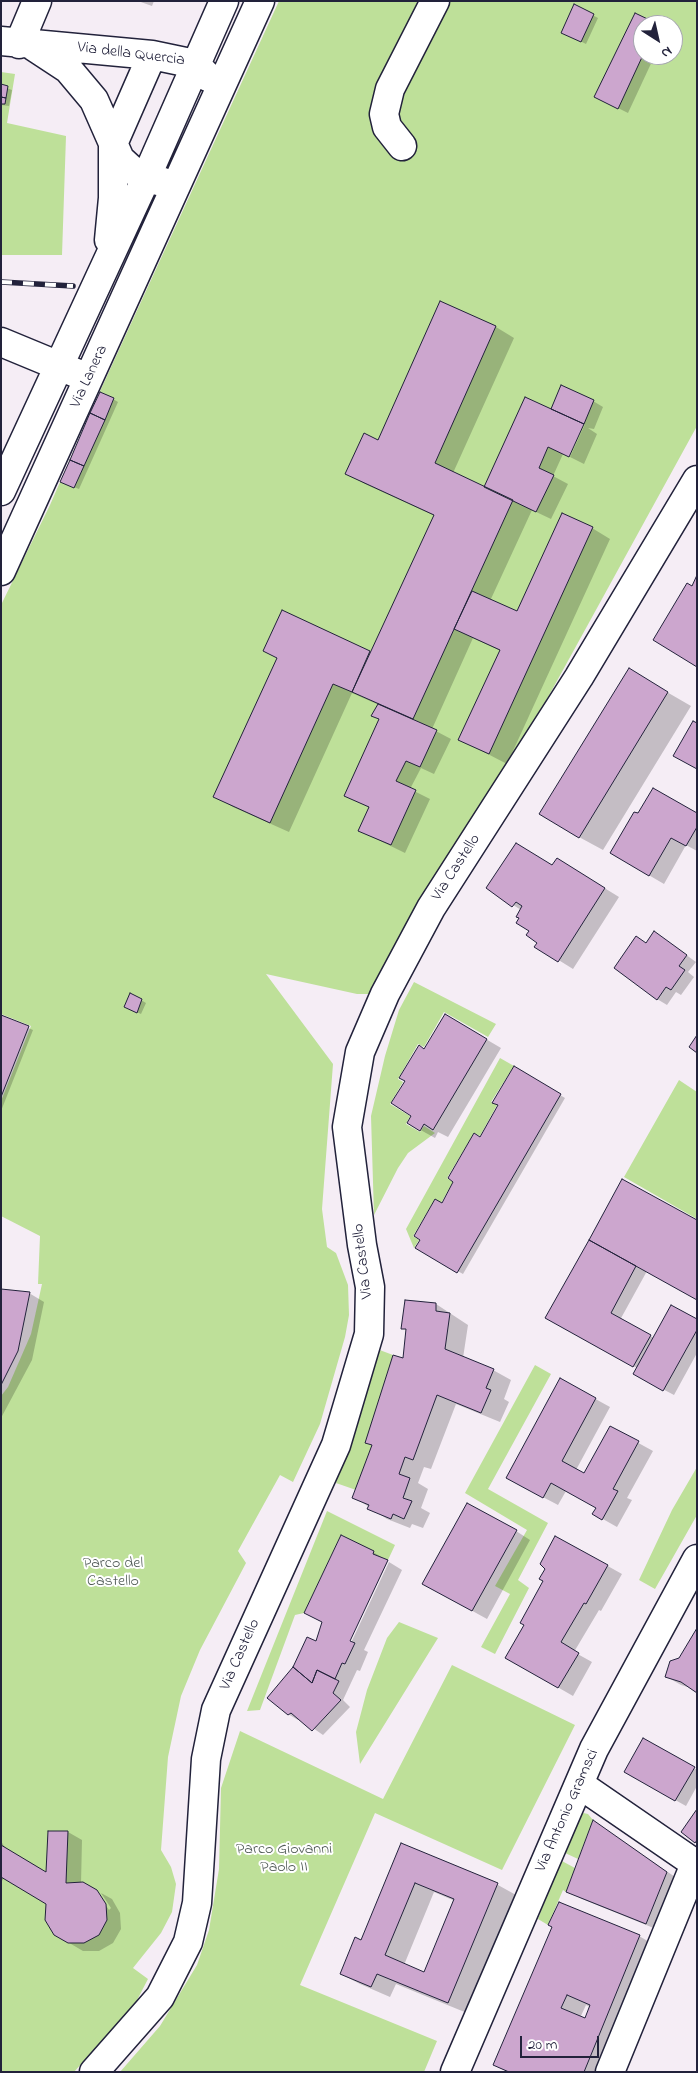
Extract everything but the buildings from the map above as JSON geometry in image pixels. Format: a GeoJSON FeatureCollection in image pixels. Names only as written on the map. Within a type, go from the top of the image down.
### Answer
{"type":"FeatureCollection","features":[{"type":"Feature","properties":{"kind":"street"},"geometry":{"type":"LineString","coordinates":[[16,43],[37,1]]}},
{"type":"Feature","properties":{"kind":"street","name":"Via Lanera"},"geometry":{"type":"LineString","coordinates":[[1,491],[146,178],[224,1]]}},
{"type":"Feature","properties":{"kind":"street","name":"Via Lanera"},"geometry":{"type":"LineString","coordinates":[[1,571],[260,1]]}},
{"type":"Feature","properties":{"kind":"street"},"geometry":{"type":"LineString","coordinates":[[402,146],[387,127],[384,114],[390,89],[435,1]]}},
{"type":"Feature","properties":{"kind":"street","name":"Via della Quercia"},"geometry":{"type":"LineString","coordinates":[[16,43],[152,55],[195,64],[208,77],[218,93]]}},
{"type":"Feature","properties":{"kind":"street","name":"Via della Quercia"},"geometry":{"type":"LineString","coordinates":[[16,43],[68,69],[94,100],[113,144]]}},
{"type":"Feature","properties":{"kind":"street","name":"Via Lanera"},"geometry":{"type":"LineString","coordinates":[[107,261],[114,198],[113,144],[152,55]]}},
{"type":"Feature","properties":{"kind":"street"},"geometry":{"type":"LineString","coordinates":[[113,144],[120,159],[132,170],[158,182],[178,182]]}},
{"type":"Feature","properties":{"kind":"street"},"geometry":{"type":"LineString","coordinates":[[1,342],[89,378]]}},
{"type":"Feature","properties":{"kind":"street","name":"Via Castello"},"geometry":{"type":"LineString","coordinates":[[94,2072],[160,1997],[188,1942],[197,1903],[206,1759],[216,1710],[336,1445],[369,1334],[370,1287],[362,1245],[347,1127],[360,1052],[385,994],[432,908],[580,677],[697,480]]}},
{"type":"Feature","properties":{"kind":"street","name":"Via Antonio Gramsci"},"geometry":{"type":"LineString","coordinates":[[461,2070],[594,1749],[697,1558]]}},
{"type":"Feature","properties":{"kind":"street"},"geometry":{"type":"LineString","coordinates":[[579,1784],[696,1864],[610,2072]]}},
{"type":"Feature","properties":{"kind":"green space","name":"Parco del Castello"},"geometry":{"type":"Polygon","coordinates":[[[279,1],[697,1],[697,426],[385,994],[357,994],[266,974],[333,1064],[322,1209],[327,1247],[336,1253],[348,1285],[349,1315],[345,1337],[320,1424],[293,1482],[280,1475],[238,1551],[246,1563],[200,1650],[181,1696],[168,1757],[161,1850],[171,1867],[176,1884],[172,1912],[161,1933],[133,1968],[148,1979],[135,2004],[74,2072],[1,2072],[1,1396],[8,1387],[31,1334],[42,1284],[38,1284],[40,1236],[1,1216],[1,1101],[31,1026],[1,1014],[1,605],[50,505],[90,413],[279,1]]]}},
{"type":"Feature","properties":{"kind":"green space"},"geometry":{"type":"Polygon","coordinates":[[[1,72],[15,74],[7,123],[66,136],[62,255],[1,255],[1,72]]]}},
{"type":"Feature","properties":{"kind":"green space"},"geometry":{"type":"Polygon","coordinates":[[[414,982],[496,1024],[488,1037],[444,1012],[424,1047],[418,1044],[398,1079],[403,1082],[390,1104],[410,1116],[406,1124],[420,1132],[424,1126],[435,1133],[408,1153],[398,1168],[374,1215],[371,1116],[385,1056],[399,1010],[414,982]]]}},
{"type":"Feature","properties":{"kind":"green space"},"geometry":{"type":"Polygon","coordinates":[[[500,1058],[514,1066],[491,1102],[497,1105],[480,1136],[474,1133],[447,1178],[453,1182],[441,1203],[435,1199],[413,1236],[419,1240],[414,1248],[406,1229],[500,1058]]]}},
{"type":"Feature","properties":{"kind":"green space"},"geometry":{"type":"Polygon","coordinates":[[[679,1080],[697,1092],[697,1219],[624,1177],[679,1080]]]}},
{"type":"Feature","properties":{"kind":"green space"},"geometry":{"type":"Polygon","coordinates":[[[377,1349],[393,1355],[366,1443],[372,1445],[356,1490],[336,1483],[377,1349]]]}},
{"type":"Feature","properties":{"kind":"green space"},"geometry":{"type":"Polygon","coordinates":[[[535,1365],[551,1374],[488,1489],[548,1523],[518,1580],[529,1588],[495,1654],[481,1647],[510,1594],[495,1586],[527,1530],[465,1493],[535,1365]]]}},
{"type":"Feature","properties":{"kind":"green space"},"geometry":{"type":"Polygon","coordinates":[[[697,1467],[697,1515],[655,1589],[639,1580],[672,1510],[697,1467]]]}},
{"type":"Feature","properties":{"kind":"green space"},"geometry":{"type":"Polygon","coordinates":[[[327,1511],[395,1545],[388,1560],[373,1554],[373,1551],[341,1535],[304,1613],[295,1615],[260,1710],[247,1711],[327,1511]]]}},
{"type":"Feature","properties":{"kind":"green space"},"geometry":{"type":"Polygon","coordinates":[[[399,1622],[438,1638],[360,1764],[356,1732],[367,1690],[387,1638],[399,1622]]]}},
{"type":"Feature","properties":{"kind":"green space","name":"Parco Giovanni Paolo II"},"geometry":{"type":"Polygon","coordinates":[[[452,1665],[575,1725],[502,1870],[375,1813],[300,1985],[437,2041],[424,2072],[120,2072],[160,2026],[197,1965],[209,1930],[219,1869],[221,1788],[240,1731],[383,1799],[452,1665]]]}},
{"type":"Feature","properties":{"kind":"green space"},"geometry":{"type":"Polygon","coordinates":[[[579,1812],[588,1814],[593,1820],[578,1859],[563,1852],[579,1812]]]}},
{"type":"Feature","properties":{"kind":"green space"},"geometry":{"type":"Polygon","coordinates":[[[560,1860],[575,1868],[566,1892],[563,1890],[548,1925],[538,1919],[560,1860]]]}},
{"type":"Feature","properties":{"kind":"railway"},"geometry":{"type":"LineString","coordinates":[[1,282],[73,286]]}}]}
